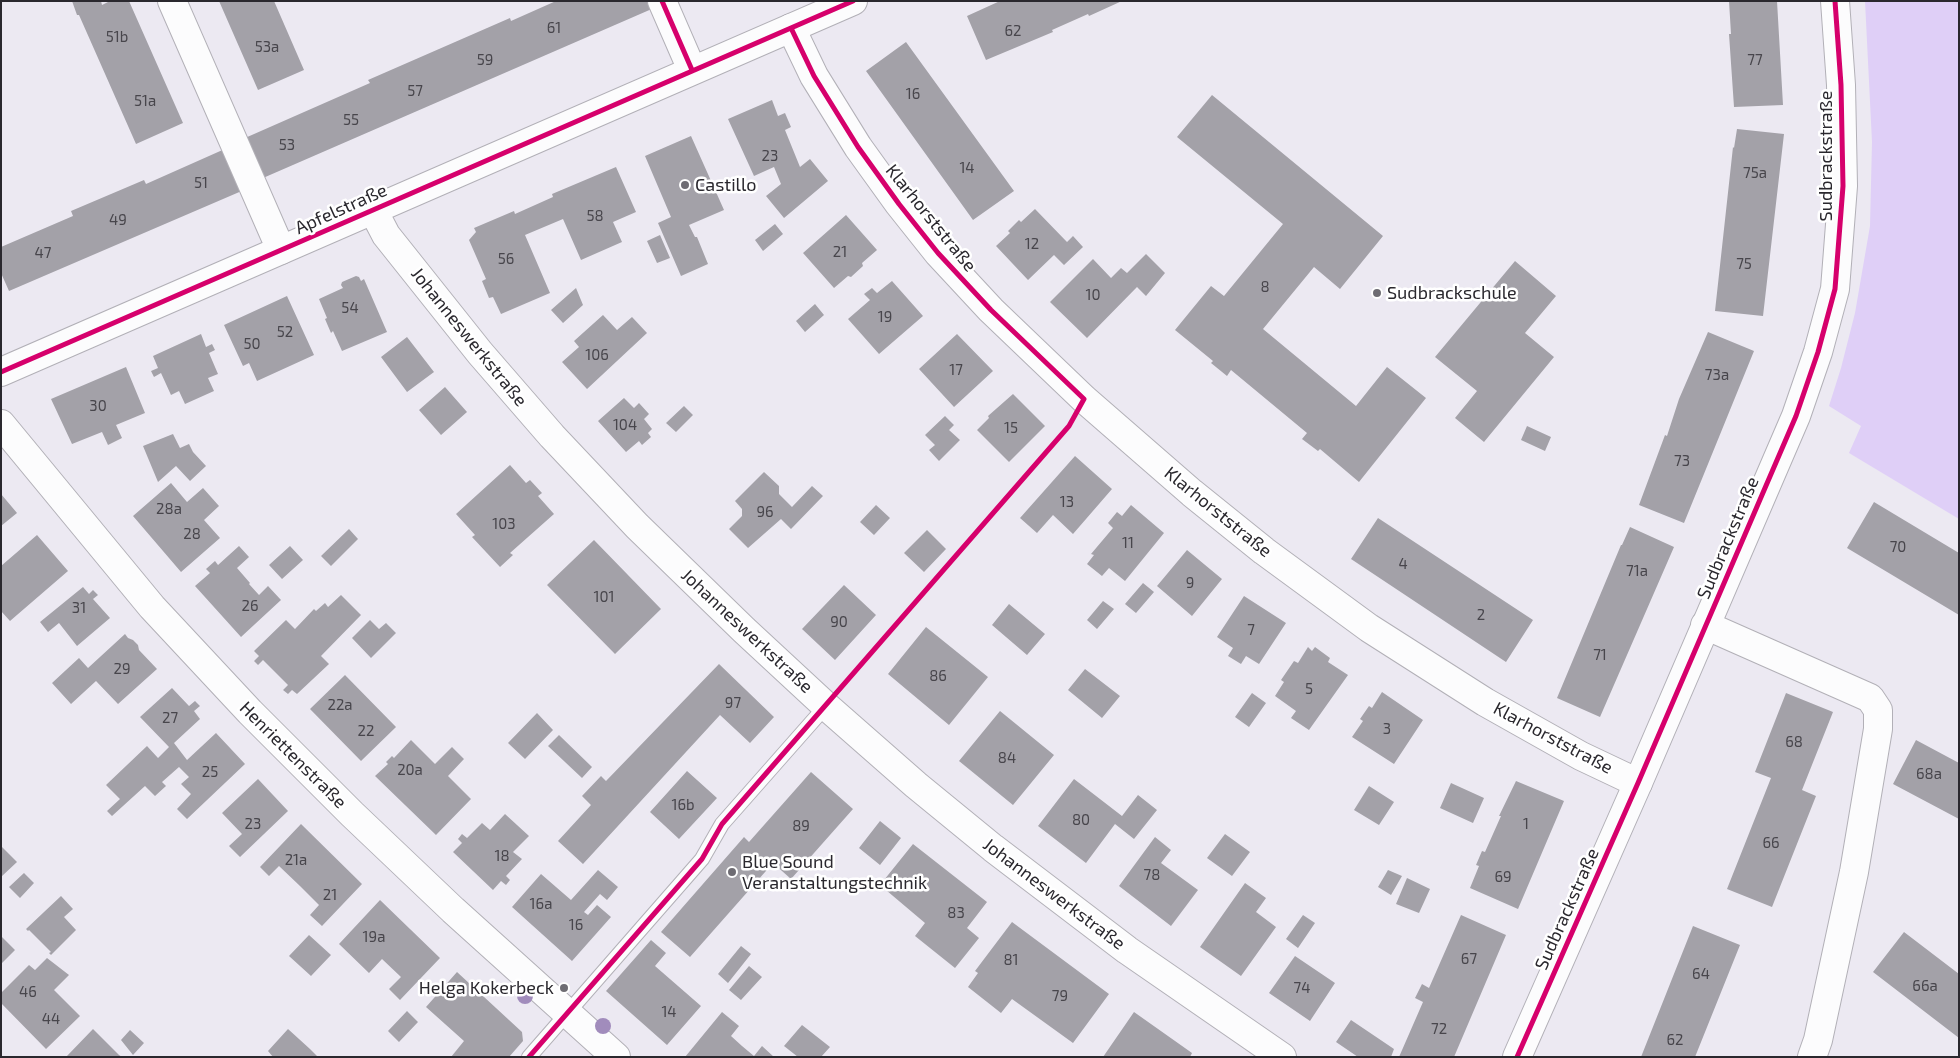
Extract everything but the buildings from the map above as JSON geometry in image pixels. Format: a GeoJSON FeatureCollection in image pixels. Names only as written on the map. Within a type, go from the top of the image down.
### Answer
{"type":"FeatureCollection","features":[{"type":"Feature","properties":{"kind":"street","name":"Apfelstraße"},"geometry":{"type":"LineString","coordinates":[[172,1],[281,250]]}},
{"type":"Feature","properties":{"kind":"street"},"geometry":{"type":"LineString","coordinates":[[662,1],[692,70]]}},
{"type":"Feature","properties":{"kind":"street","name":"Apfelstraße"},"geometry":{"type":"LineString","coordinates":[[1,372],[853,1]]}},
{"type":"Feature","properties":{"kind":"street","name":"Sudbrackstraße"},"geometry":{"type":"LineString","coordinates":[[1518,1057],[1796,416],[1818,352],[1835,289],[1843,186],[1841,85],[1835,1]]}},
{"type":"Feature","properties":{"kind":"street","name":"Klarhorststraße"},"geometry":{"type":"LineString","coordinates":[[791,28],[814,76],[858,147],[899,204],[938,253],[991,310],[1084,399],[1192,493],[1264,551],[1369,628],[1485,702],[1581,756],[1638,783]]}},
{"type":"Feature","properties":{"kind":"street","name":"Johanneswerkstraße"},"geometry":{"type":"LineString","coordinates":[[373,210],[386,235],[480,353],[552,436],[637,526],[826,706],[931,798],[1010,861],[1127,950],[1282,1057]]}},
{"type":"Feature","properties":{"kind":"street","name":"Henriettenstraße"},"geometry":{"type":"LineString","coordinates":[[1,424],[152,608],[250,712],[352,814],[616,1057]]}},
{"type":"Feature","properties":{"kind":"street","name":"Sudbrackstraße"},"geometry":{"type":"LineString","coordinates":[[1705,626],[1870,698],[1878,710],[1878,728],[1854,872],[1818,1040],[1812,1057]]}},
{"type":"Feature","properties":{"kind":"lane"},"geometry":{"type":"LineString","coordinates":[[529,1057],[702,859],[722,824],[826,706]]}},
{"type":"Feature","properties":{"kind":"shaded area"},"geometry":{"type":"Polygon","coordinates":[[[1865,1],[1959,1],[1959,519],[1849,453],[1861,426],[1829,406],[1855,313],[1870,226],[1872,142],[1865,1]]]}},
{"type":"Feature","properties":{"kind":"cycle path"},"geometry":{"type":"LineString","coordinates":[[662,1],[692,70]]}},
{"type":"Feature","properties":{"kind":"cycle path"},"geometry":{"type":"LineString","coordinates":[[1,372],[853,1]]}},
{"type":"Feature","properties":{"kind":"cycle path"},"geometry":{"type":"LineString","coordinates":[[1517,1057],[1638,783],[1796,416],[1818,352],[1835,289],[1843,186],[1841,85],[1835,1]]}},
{"type":"Feature","properties":{"kind":"cycle path"},"geometry":{"type":"LineString","coordinates":[[529,1057],[702,859],[722,824],[1069,426],[1084,399],[991,310],[938,253],[899,204],[858,147],[814,76],[791,28]]}},
{"type":"Feature","properties":{"kind":"place","name":"Castillo"},"geometry":{"type":"Point","coordinates":[685,185]}},
{"type":"Feature","properties":{"kind":"place","name":"Sudbrackschule"},"geometry":{"type":"Point","coordinates":[1377,293]}},
{"type":"Feature","properties":{"kind":"place","name":"Blue Sound Veranstaltungstechnik"},"geometry":{"type":"Point","coordinates":[732,872]}},
{"type":"Feature","properties":{"kind":"place","name":"Helga Kokerbeck"},"geometry":{"type":"Point","coordinates":[564,988]}}]}
